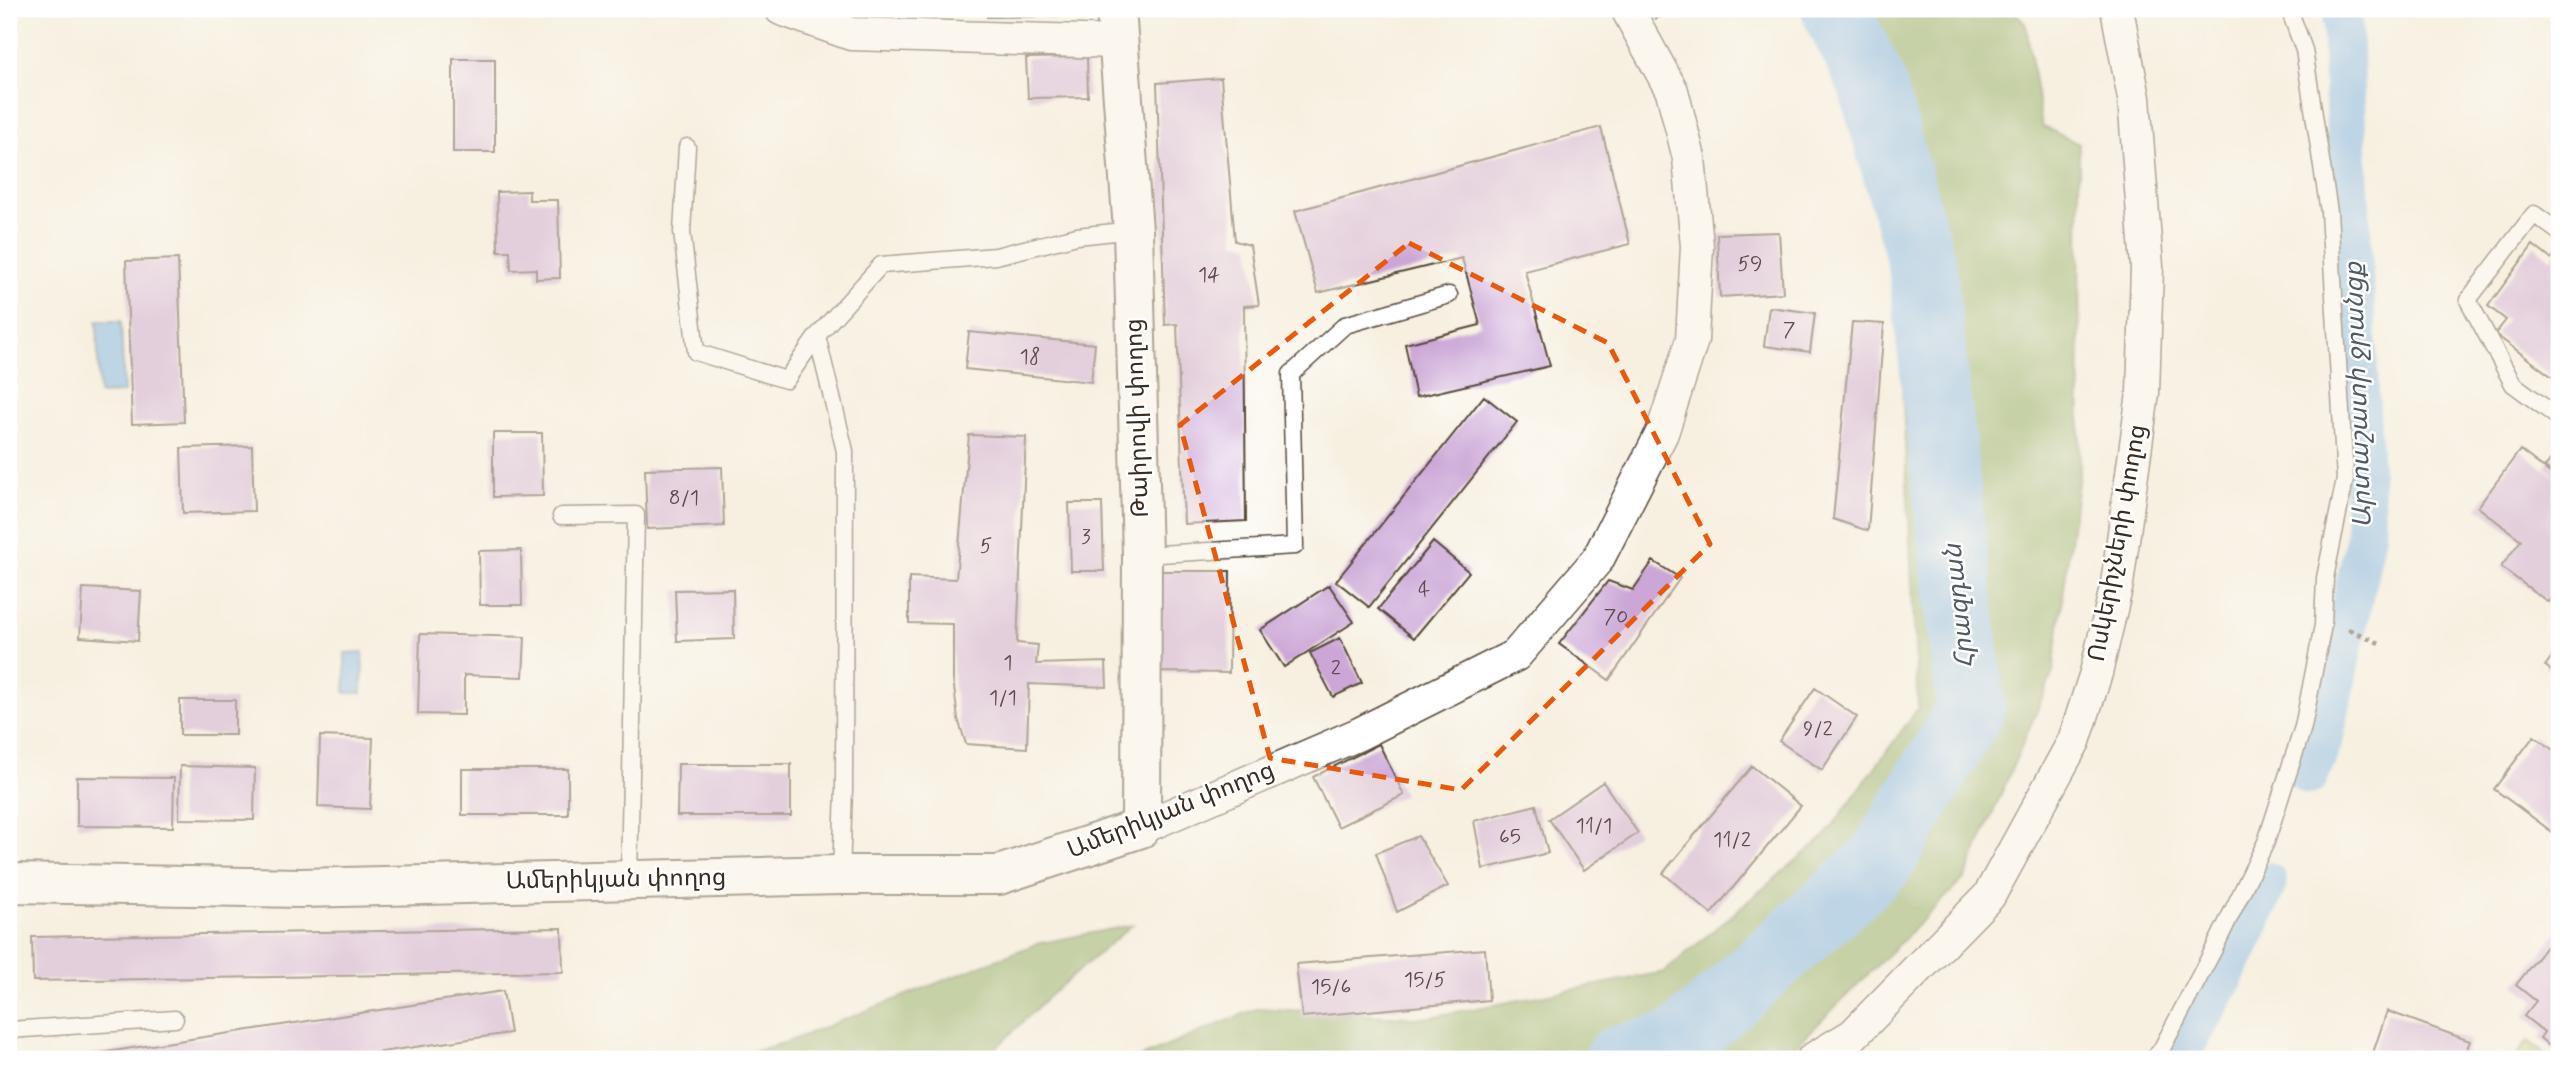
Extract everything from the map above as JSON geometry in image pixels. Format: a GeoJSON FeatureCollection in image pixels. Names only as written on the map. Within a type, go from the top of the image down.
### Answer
{"type":"FeatureCollection","features":[{"type":"Feature","properties":{"kind":"street"},"geometry":{"type":"LineString","coordinates":[[781,9],[851,34],[1116,25]]}},
{"type":"Feature","properties":{"kind":"street","name":"Ամերիկյան փողոց"},"geometry":{"type":"LineString","coordinates":[[9,883],[301,888],[841,875],[999,875],[1140,828],[1359,734],[1516,655],[1598,559],[1662,433],[1692,340],[1697,246],[1689,159],[1672,91],[1627,9]]}},
{"type":"Feature","properties":{"kind":"street","name":"Ոսկերիչների փողոց"},"geometry":{"type":"LineString","coordinates":[[1813,1059],[1853,1035],[1989,896],[2074,741],[2096,673],[2117,584],[2143,393],[2146,281],[2134,97],[2117,9]]}},
{"type":"Feature","properties":{"kind":"street","name":"Թաիրովի փողոց"},"geometry":{"type":"LineString","coordinates":[[1116,25],[1133,230],[1142,555],[1140,828]]}},
{"type":"Feature","properties":{"kind":"lane"},"geometry":{"type":"LineString","coordinates":[[2153,1059],[2161,1050],[2215,947],[2266,842],[2303,727],[2323,625],[2325,578],[2345,479],[2329,212],[2304,50],[2289,9]]}},
{"type":"Feature","properties":{"kind":"lane"},"geometry":{"type":"LineString","coordinates":[[687,147],[682,232],[696,352],[786,380],[817,335],[881,265],[996,256],[1077,236],[1133,230]]}},
{"type":"Feature","properties":{"kind":"lane"},"geometry":{"type":"LineString","coordinates":[[2559,232],[2533,214],[2468,300],[2513,383],[2559,418]]}},
{"type":"Feature","properties":{"kind":"lane"},"geometry":{"type":"LineString","coordinates":[[1142,555],[1295,546],[1291,374],[1345,326],[1449,295]]}},
{"type":"Feature","properties":{"kind":"lane"},"geometry":{"type":"LineString","coordinates":[[817,335],[845,451],[844,789],[841,875]]}},
{"type":"Feature","properties":{"kind":"lane"},"geometry":{"type":"LineString","coordinates":[[561,516],[636,515],[629,880]]}},
{"type":"Feature","properties":{"kind":"lane"},"geometry":{"type":"LineString","coordinates":[[9,1030],[175,1019]]}},
{"type":"Feature","properties":{"kind":"highlighted area"},"geometry":{"type":"Polygon","coordinates":[[[1409,243],[1608,343],[1710,544],[1461,790],[1270,758],[1180,425],[1409,243]]]}},
{"type":"Feature","properties":{"kind":"green space"},"geometry":{"type":"Polygon","coordinates":[[[1816,9],[2013,9],[2026,25],[2042,126],[2079,144],[2080,467],[2053,673],[1965,878],[1794,1048],[1777,1059],[1136,1059],[1258,1008],[1425,1018],[1664,972],[1825,836],[1918,708],[1899,323],[1858,88],[1816,9]]]}},
{"type":"Feature","properties":{"kind":"green space"},"geometry":{"type":"Polygon","coordinates":[[[1132,925],[1047,998],[985,1059],[726,1059],[787,1042],[1036,944],[1132,925]]]}},
{"type":"Feature","properties":{"kind":"green space"},"geometry":{"type":"Polygon","coordinates":[[[2528,1041],[2552,1059],[2514,1059],[2528,1041]]]}},
{"type":"Feature","properties":{"kind":"water"},"geometry":{"type":"Polygon","coordinates":[[[97,321],[121,321],[124,393],[99,394],[97,321]]]}},
{"type":"Feature","properties":{"kind":"water"},"geometry":{"type":"Polygon","coordinates":[[[363,652],[362,693],[345,693],[345,653],[363,652]]]}},
{"type":"Feature","properties":{"kind":"building"},"geometry":{"type":"Polygon","coordinates":[[[987,9],[1064,9],[1064,16],[987,17],[987,9]]]}},
{"type":"Feature","properties":{"kind":"building"},"geometry":{"type":"Polygon","coordinates":[[[1650,9],[1675,9],[1656,19],[1650,9]]]}},
{"type":"Feature","properties":{"kind":"building"},"geometry":{"type":"Polygon","coordinates":[[[1087,57],[1088,97],[1028,98],[1026,58],[1087,57]]]}},
{"type":"Feature","properties":{"kind":"building"},"geometry":{"type":"Polygon","coordinates":[[[453,59],[495,59],[495,152],[453,152],[453,59]]]}},
{"type":"Feature","properties":{"kind":"building"},"geometry":{"type":"Polygon","coordinates":[[[1221,78],[1235,241],[1250,245],[1259,305],[1244,306],[1246,521],[1184,524],[1177,324],[1165,325],[1157,83],[1221,78]]]}},
{"type":"Feature","properties":{"kind":"building"},"geometry":{"type":"Polygon","coordinates":[[[1601,127],[1630,244],[1525,271],[1550,366],[1416,397],[1405,344],[1480,325],[1462,258],[1318,293],[1295,211],[1601,127]]]}},
{"type":"Feature","properties":{"kind":"building"},"geometry":{"type":"Polygon","coordinates":[[[529,191],[529,200],[558,200],[560,278],[536,279],[536,269],[511,270],[510,251],[498,251],[497,192],[529,191]]]}},
{"type":"Feature","properties":{"kind":"building"},"geometry":{"type":"Polygon","coordinates":[[[1779,232],[1783,293],[1720,297],[1717,234],[1779,232]]]}},
{"type":"Feature","properties":{"kind":"building"},"geometry":{"type":"Polygon","coordinates":[[[2533,245],[2551,259],[2559,249],[2559,382],[2495,334],[2506,320],[2488,306],[2533,245]]]}},
{"type":"Feature","properties":{"kind":"building"},"geometry":{"type":"Polygon","coordinates":[[[178,259],[184,422],[132,424],[126,261],[178,259]]]}},
{"type":"Feature","properties":{"kind":"building"},"geometry":{"type":"Polygon","coordinates":[[[1769,307],[1815,313],[1810,352],[1764,346],[1769,307]]]}},
{"type":"Feature","properties":{"kind":"building"},"geometry":{"type":"Polygon","coordinates":[[[1852,322],[1884,324],[1868,531],[1833,519],[1852,322]]]}},
{"type":"Feature","properties":{"kind":"building"},"geometry":{"type":"Polygon","coordinates":[[[969,332],[1095,344],[1091,382],[965,369],[969,332]]]}},
{"type":"Feature","properties":{"kind":"building"},"geometry":{"type":"Polygon","coordinates":[[[1484,396],[1517,422],[1369,607],[1336,581],[1484,396]]]}},
{"type":"Feature","properties":{"kind":"building"},"geometry":{"type":"Polygon","coordinates":[[[493,433],[542,433],[543,496],[493,497],[493,433]]]}},
{"type":"Feature","properties":{"kind":"building"},"geometry":{"type":"Polygon","coordinates":[[[969,435],[1026,437],[1017,643],[1038,645],[1036,664],[1106,662],[1107,687],[1029,684],[1027,748],[966,744],[958,719],[953,679],[953,624],[909,623],[909,577],[956,579],[969,435]]]}},
{"type":"Feature","properties":{"kind":"building"},"geometry":{"type":"Polygon","coordinates":[[[252,446],[254,511],[183,513],[181,448],[252,446]]]}},
{"type":"Feature","properties":{"kind":"building"},"geometry":{"type":"Polygon","coordinates":[[[2559,448],[2559,479],[2545,467],[2559,448]]]}},
{"type":"Feature","properties":{"kind":"building"},"geometry":{"type":"Polygon","coordinates":[[[2520,450],[2559,480],[2559,595],[2556,592],[2548,602],[2501,567],[2521,540],[2478,507],[2520,450]]]}},
{"type":"Feature","properties":{"kind":"building"},"geometry":{"type":"Polygon","coordinates":[[[722,467],[724,526],[647,529],[645,469],[722,467]]]}},
{"type":"Feature","properties":{"kind":"building"},"geometry":{"type":"Polygon","coordinates":[[[1069,503],[1102,503],[1104,571],[1071,571],[1069,503]]]}},
{"type":"Feature","properties":{"kind":"building"},"geometry":{"type":"Polygon","coordinates":[[[1433,542],[1469,572],[1414,638],[1378,609],[1433,542]]]}},
{"type":"Feature","properties":{"kind":"building"},"geometry":{"type":"Polygon","coordinates":[[[521,550],[522,605],[480,605],[479,551],[521,550]]]}},
{"type":"Feature","properties":{"kind":"building"},"geometry":{"type":"Polygon","coordinates":[[[1653,561],[1680,578],[1609,680],[1559,644],[1608,581],[1633,590],[1653,561]]]}},
{"type":"Feature","properties":{"kind":"building"},"geometry":{"type":"Polygon","coordinates":[[[1159,571],[1230,571],[1229,673],[1160,672],[1159,571]]]}},
{"type":"Feature","properties":{"kind":"building"},"geometry":{"type":"Polygon","coordinates":[[[1329,585],[1354,622],[1284,667],[1260,630],[1329,585]]]}},
{"type":"Feature","properties":{"kind":"building"},"geometry":{"type":"Polygon","coordinates":[[[83,588],[141,591],[138,641],[80,637],[83,588]]]}},
{"type":"Feature","properties":{"kind":"building"},"geometry":{"type":"Polygon","coordinates":[[[733,589],[734,639],[677,641],[675,590],[733,589]]]}},
{"type":"Feature","properties":{"kind":"building"},"geometry":{"type":"Polygon","coordinates":[[[420,634],[525,637],[523,677],[464,675],[464,715],[418,714],[420,634]]]}},
{"type":"Feature","properties":{"kind":"building"},"geometry":{"type":"Polygon","coordinates":[[[1340,638],[1362,683],[1333,697],[1310,653],[1340,638]]]}},
{"type":"Feature","properties":{"kind":"building"},"geometry":{"type":"Polygon","coordinates":[[[2559,647],[2559,677],[2545,666],[2559,647]]]}},
{"type":"Feature","properties":{"kind":"building"},"geometry":{"type":"Polygon","coordinates":[[[1815,688],[1857,717],[1822,770],[1779,741],[1815,688]]]}},
{"type":"Feature","properties":{"kind":"building"},"geometry":{"type":"Polygon","coordinates":[[[180,700],[235,700],[235,735],[180,735],[180,700]]]}},
{"type":"Feature","properties":{"kind":"building"},"geometry":{"type":"Polygon","coordinates":[[[320,736],[373,738],[370,809],[318,807],[320,736]]]}},
{"type":"Feature","properties":{"kind":"building"},"geometry":{"type":"Polygon","coordinates":[[[2534,736],[2559,754],[2559,837],[2494,789],[2534,736]]]}},
{"type":"Feature","properties":{"kind":"building"},"geometry":{"type":"Polygon","coordinates":[[[1379,744],[1404,795],[1338,827],[1313,777],[1379,744]]]}},
{"type":"Feature","properties":{"kind":"building"},"geometry":{"type":"Polygon","coordinates":[[[678,764],[791,764],[791,816],[677,816],[678,764]]]}},
{"type":"Feature","properties":{"kind":"building"},"geometry":{"type":"Polygon","coordinates":[[[180,766],[255,768],[254,820],[179,819],[180,766]]]}},
{"type":"Feature","properties":{"kind":"building"},"geometry":{"type":"Polygon","coordinates":[[[1752,766],[1801,806],[1711,914],[1663,873],[1752,766]]]}},
{"type":"Feature","properties":{"kind":"building"},"geometry":{"type":"Polygon","coordinates":[[[462,769],[568,769],[568,815],[462,815],[462,769]]]}},
{"type":"Feature","properties":{"kind":"building"},"geometry":{"type":"Polygon","coordinates":[[[77,777],[174,778],[173,827],[77,826],[77,777]]]}},
{"type":"Feature","properties":{"kind":"building"},"geometry":{"type":"Polygon","coordinates":[[[1603,782],[1638,833],[1584,870],[1549,819],[1603,782]]]}},
{"type":"Feature","properties":{"kind":"building"},"geometry":{"type":"Polygon","coordinates":[[[1536,805],[1548,853],[1483,869],[1474,821],[1536,805]]]}},
{"type":"Feature","properties":{"kind":"building"},"geometry":{"type":"Polygon","coordinates":[[[1418,836],[1448,886],[1397,912],[1376,853],[1418,836]]]}},
{"type":"Feature","properties":{"kind":"building"},"geometry":{"type":"Polygon","coordinates":[[[562,928],[563,972],[33,981],[32,937],[562,928]]]}},
{"type":"Feature","properties":{"kind":"building"},"geometry":{"type":"Polygon","coordinates":[[[2559,930],[2559,1054],[2540,1038],[2544,1032],[2524,1016],[2536,1001],[2516,985],[2559,930]]]}},
{"type":"Feature","properties":{"kind":"building"},"geometry":{"type":"Polygon","coordinates":[[[1485,949],[1489,1000],[1302,1017],[1296,964],[1485,949]]]}},
{"type":"Feature","properties":{"kind":"building"},"geometry":{"type":"Polygon","coordinates":[[[503,991],[510,1033],[334,1059],[61,1059],[503,991]]]}},
{"type":"Feature","properties":{"kind":"building"},"geometry":{"type":"Polygon","coordinates":[[[2387,1011],[2470,1041],[2463,1059],[2371,1059],[2387,1011]]]}},
{"type":"Feature","properties":{"kind":"waterway","name":"Հրազդան"},"geometry":{"type":"LineString","coordinates":[[1619,1059],[1678,1044],[1881,861],[1971,709],[1922,264],[1871,81],[1835,9]]}},
{"type":"Feature","properties":{"kind":"waterway","name":"Արտաշատի ջրանցք"},"geometry":{"type":"LineString","coordinates":[[2309,775],[2324,737],[2366,535],[2342,9]]}},
{"type":"Feature","properties":{"kind":"waterway","name":"Արտաշատի ջրանցք"},"geometry":{"type":"LineString","coordinates":[[2175,1059],[2226,973],[2267,882]]}}]}
